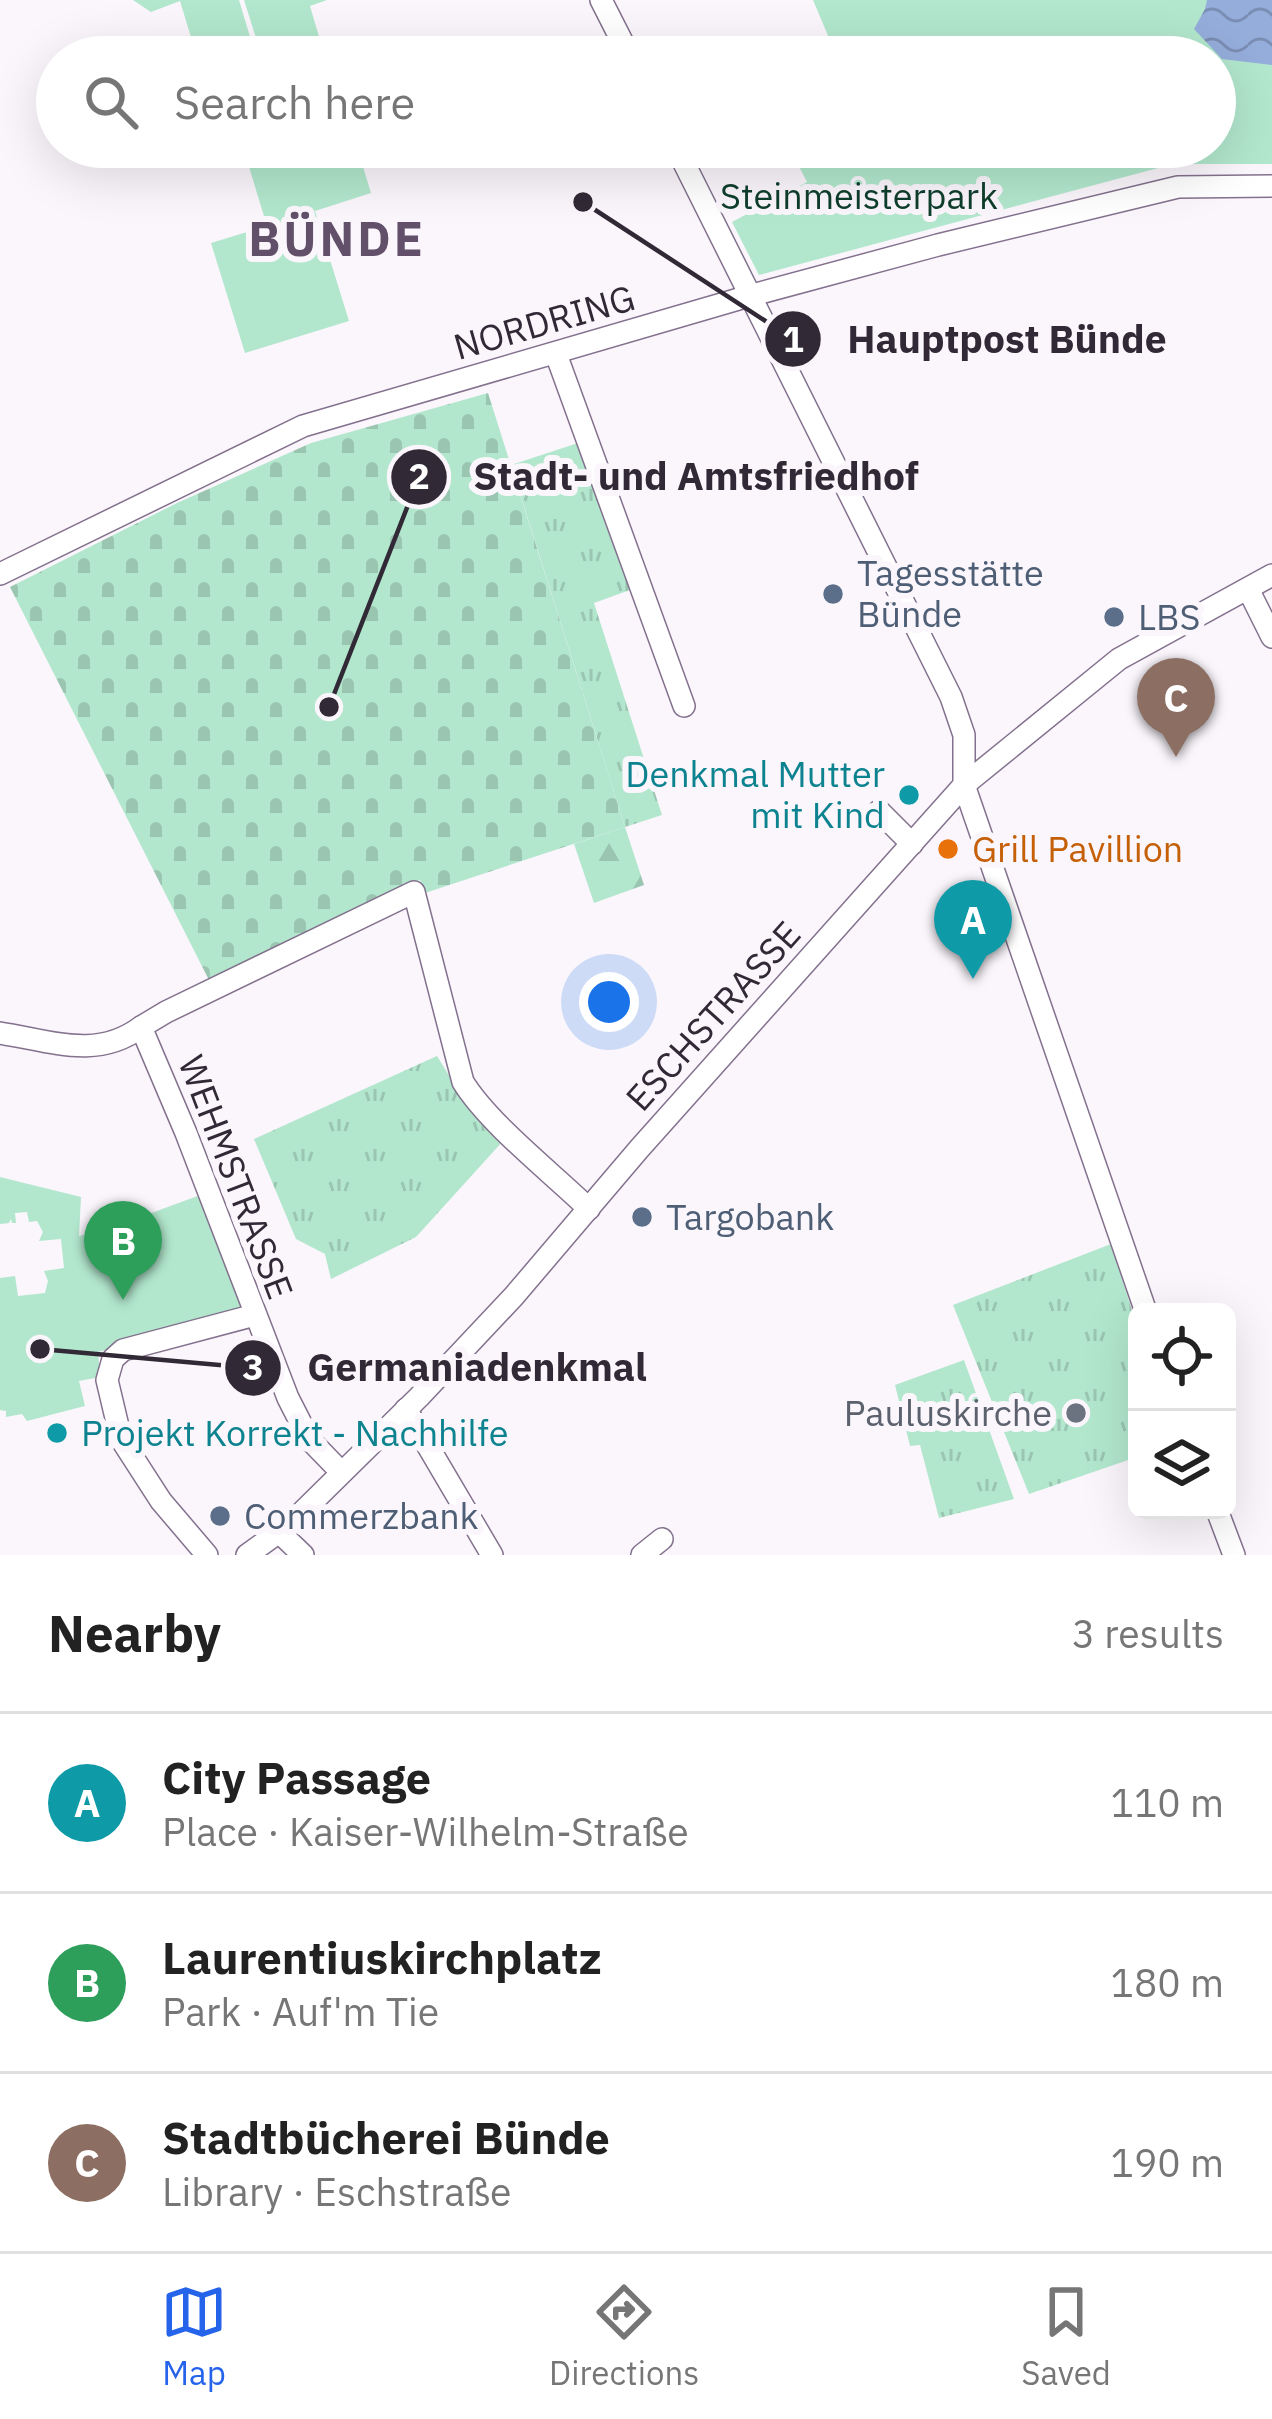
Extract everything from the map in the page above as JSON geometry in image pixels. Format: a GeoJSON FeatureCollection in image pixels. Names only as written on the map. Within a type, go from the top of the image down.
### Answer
{"type":"FeatureCollection","features":[{"type":"Feature","properties":{"kind":"street"},"geometry":{"type":"LineString","coordinates":[[601,0],[619,36]]}},
{"type":"Feature","properties":{"kind":"street"},"geometry":{"type":"LineString","coordinates":[[686,168],[951,697],[964,735],[958,792],[1143,1303]]}},
{"type":"Feature","properties":{"kind":"street","name":"NORDRING"},"geometry":{"type":"LineString","coordinates":[[0,574],[303,426],[938,245],[1178,187],[1272,186]]}},
{"type":"Feature","properties":{"kind":"street"},"geometry":{"type":"LineString","coordinates":[[556,354],[684,706]]}},
{"type":"Feature","properties":{"kind":"street","name":"ESCHSTRASSE"},"geometry":{"type":"LineString","coordinates":[[247,1555],[279,1532],[521,1302],[589,1209],[645,1156],[958,792],[1106,669],[1272,575]]}},
{"type":"Feature","properties":{"kind":"street"},"geometry":{"type":"LineString","coordinates":[[1248,589],[1272,637]]}},
{"type":"Feature","properties":{"kind":"street"},"geometry":{"type":"LineString","coordinates":[[879,811],[912,844]]}},
{"type":"Feature","properties":{"kind":"street","name":"WEHMSTRASSE"},"geometry":{"type":"LineString","coordinates":[[0,1033],[92,1048],[122,1042],[228,982],[414,892],[463,1082],[589,1209]]}},
{"type":"Feature","properties":{"kind":"street","name":"WEHMSTRASSE"},"geometry":{"type":"LineString","coordinates":[[142,1027],[271,1358],[309,1439],[341,1472]]}},
{"type":"Feature","properties":{"kind":"street"},"geometry":{"type":"LineString","coordinates":[[207,1555],[161,1502],[121,1438],[107,1380],[113,1359],[123,1350],[254,1315]]}},
{"type":"Feature","properties":{"kind":"street"},"geometry":{"type":"LineString","coordinates":[[406,1409],[492,1555]]}},
{"type":"Feature","properties":{"kind":"street"},"geometry":{"type":"LineString","coordinates":[[1220,1519],[1234,1555]]}},
{"type":"Feature","properties":{"kind":"street"},"geometry":{"type":"LineString","coordinates":[[279,1532],[303,1555]]}},
{"type":"Feature","properties":{"kind":"street"},"geometry":{"type":"LineString","coordinates":[[642,1555],[662,1539]]}},
{"type":"Feature","properties":{"kind":"green space"},"geometry":{"type":"Polygon","coordinates":[[[133,0],[239,0],[250,36],[191,36],[180,1],[151,12],[133,0]]]}},
{"type":"Feature","properties":{"kind":"green space"},"geometry":{"type":"Polygon","coordinates":[[[244,0],[327,0],[310,6],[319,36],[255,36],[244,0]]]}},
{"type":"Feature","properties":{"kind":"green space","name":"Steinmeisterpark"},"geometry":{"type":"Polygon","coordinates":[[[813,0],[1272,0],[1272,164],[1236,164],[1236,36],[828,36],[813,0]]]}},
{"type":"Feature","properties":{"kind":"green space"},"geometry":{"type":"Polygon","coordinates":[[[249,168],[363,168],[371,193],[315,211],[349,321],[245,353],[211,243],[267,226],[249,168]]]}},
{"type":"Feature","properties":{"kind":"green space","name":"Steinmeisterpark"},"geometry":{"type":"Polygon","coordinates":[[[800,168],[1158,168],[759,275],[732,222],[807,182],[800,168]]]}},
{"type":"Feature","properties":{"kind":"green space"},"geometry":{"type":"Polygon","coordinates":[[[488,393],[625,827],[425,893],[420,880],[210,982],[10,587],[177,503],[311,443],[488,393]]]}},
{"type":"Feature","properties":{"kind":"green space"},"geometry":{"type":"Polygon","coordinates":[[[578,443],[630,590],[594,603],[662,815],[625,827],[511,465],[578,443]]]}},
{"type":"Feature","properties":{"kind":"green space"},"geometry":{"type":"Polygon","coordinates":[[[625,827],[644,885],[594,903],[574,844],[625,827]]]}},
{"type":"Feature","properties":{"kind":"green space"},"geometry":{"type":"Polygon","coordinates":[[[437,1056],[473,1114],[503,1141],[416,1237],[331,1279],[325,1254],[296,1239],[254,1139],[437,1056]]]}},
{"type":"Feature","properties":{"kind":"green space"},"geometry":{"type":"Polygon","coordinates":[[[0,1177],[81,1197],[79,1236],[203,1194],[246,1304],[238,1315],[98,1352],[100,1377],[79,1381],[85,1406],[27,1421],[22,1414],[6,1417],[6,1411],[0,1410],[0,1278],[15,1276],[18,1296],[45,1293],[44,1271],[64,1268],[61,1239],[39,1241],[43,1232],[37,1221],[29,1222],[27,1212],[15,1213],[16,1223],[11,1219],[0,1224],[0,1177]]]}},
{"type":"Feature","properties":{"kind":"green space"},"geometry":{"type":"Polygon","coordinates":[[[1111,1244],[1130,1303],[1128,1460],[1029,1494],[953,1305],[1111,1244]]]}},
{"type":"Feature","properties":{"kind":"green space"},"geometry":{"type":"Polygon","coordinates":[[[964,1360],[1014,1499],[939,1518],[920,1445],[910,1446],[895,1385],[964,1360]]]}},
{"type":"Feature","properties":{"kind":"water"},"geometry":{"type":"Polygon","coordinates":[[[1207,0],[1272,0],[1272,65],[1236,61],[1236,36],[1201,36],[1194,29],[1207,0]]]}},
{"type":"Feature","properties":{"kind":"place","name":"Hauptpost Bünde"},"geometry":{"type":"Point","coordinates":[583,202]}},
{"type":"Feature","properties":{"kind":"place","name":"Tagesstätte Bünde"},"geometry":{"type":"Point","coordinates":[833,594]}},
{"type":"Feature","properties":{"kind":"place","name":"LBS"},"geometry":{"type":"Point","coordinates":[1114,617]}},
{"type":"Feature","properties":{"kind":"place","name":"Stadt- und Amtsfriedhof"},"geometry":{"type":"Point","coordinates":[329,707]}},
{"type":"Feature","properties":{"kind":"place","name":"Stadtbücherei Bünde"},"geometry":{"type":"Point","coordinates":[1176,757]}},
{"type":"Feature","properties":{"kind":"place","name":"Denkmal Mutter mit Kind"},"geometry":{"type":"Point","coordinates":[909,795]}},
{"type":"Feature","properties":{"kind":"place","name":"Grill Pavillion"},"geometry":{"type":"Point","coordinates":[948,849]}},
{"type":"Feature","properties":{"kind":"place","name":"City Passage"},"geometry":{"type":"Point","coordinates":[973,979]}},
{"type":"Feature","properties":{"kind":"place","name":"Targobank"},"geometry":{"type":"Point","coordinates":[642,1217]}},
{"type":"Feature","properties":{"kind":"place","name":"Laurentiuskirchplatz"},"geometry":{"type":"Point","coordinates":[123,1300]}},
{"type":"Feature","properties":{"kind":"place","name":"Germaniadenkmal"},"geometry":{"type":"Point","coordinates":[40,1349]}},
{"type":"Feature","properties":{"kind":"place","name":"Pauluskirche"},"geometry":{"type":"Point","coordinates":[1076,1413]}},
{"type":"Feature","properties":{"kind":"place","name":"Projekt Korrekt - Nachhilfe"},"geometry":{"type":"Point","coordinates":[57,1433]}},
{"type":"Feature","properties":{"kind":"place","name":"Commerzbank"},"geometry":{"type":"Point","coordinates":[220,1516]}},
{"type":"Feature","properties":{"kind":"district","name":"BÜNDE"},"geometry":{"type":"Point","coordinates":[337,239]}}]}
